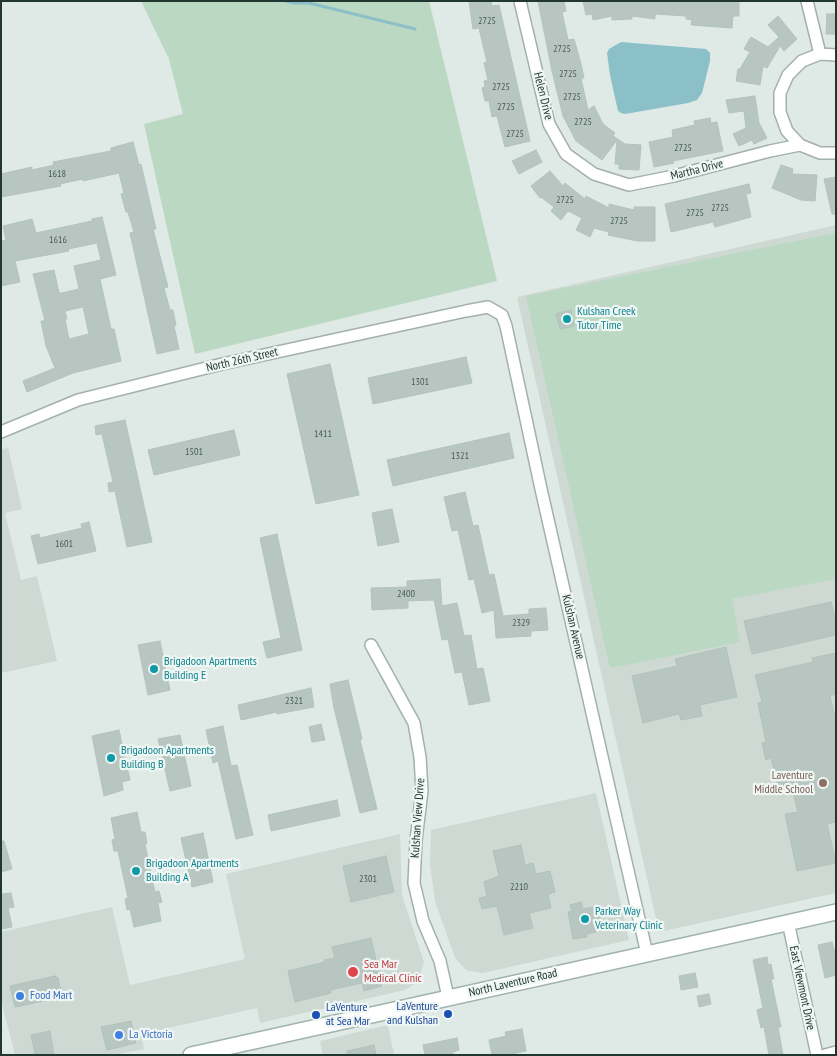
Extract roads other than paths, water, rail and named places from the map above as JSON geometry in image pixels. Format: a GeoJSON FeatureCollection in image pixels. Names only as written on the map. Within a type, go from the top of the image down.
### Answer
{"type":"FeatureCollection","features":[{"type":"Feature","properties":{"kind":"street","name":"Helen Drive"},"geometry":{"type":"LineString","coordinates":[[520,1],[549,124],[566,154],[594,174]]}},
{"type":"Feature","properties":{"kind":"street"},"geometry":{"type":"LineString","coordinates":[[807,1],[820,54]]}},
{"type":"Feature","properties":{"kind":"street"},"geometry":{"type":"LineString","coordinates":[[836,55],[820,54],[802,61],[788,75],[780,93],[780,112],[783,122],[787,131],[800,145],[820,154],[836,153]]}},
{"type":"Feature","properties":{"kind":"street","name":"Martha Drive"},"geometry":{"type":"LineString","coordinates":[[594,174],[630,186],[800,145]]}},
{"type":"Feature","properties":{"kind":"street","name":"North 26th Street"},"geometry":{"type":"LineString","coordinates":[[1,432],[66,404],[96,395],[231,362],[488,307]]}},
{"type":"Feature","properties":{"kind":"street","name":"Kulshan Avenue"},"geometry":{"type":"LineString","coordinates":[[488,307],[502,315],[506,326],[541,489],[647,954]]}},
{"type":"Feature","properties":{"kind":"street","name":"Kulshan View Drive"},"geometry":{"type":"LineString","coordinates":[[371,645],[414,723],[420,757],[422,792],[416,840],[414,883],[423,921],[440,961],[448,997]]}},
{"type":"Feature","properties":{"kind":"street","name":"North Laventure Road"},"geometry":{"type":"LineString","coordinates":[[191,1055],[836,912]]}},
{"type":"Feature","properties":{"kind":"street","name":"East Viewmont Drive"},"geometry":{"type":"LineString","coordinates":[[788,922],[817,1055]]}},
{"type":"Feature","properties":{"kind":"street"},"geometry":{"type":"LineString","coordinates":[[825,1055],[836,1052]]}},
{"type":"Feature","properties":{"kind":"water"},"geometry":{"type":"Polygon","coordinates":[[[621,42],[706,49],[710,53],[710,61],[702,93],[697,100],[688,103],[625,114],[621,113],[618,111],[607,53],[609,49],[621,42]]]}},
{"type":"Feature","properties":{"kind":"waterway"},"geometry":{"type":"LineString","coordinates":[[285,1],[309,3],[415,29]]}},
{"type":"Feature","properties":{"kind":"place","name":"Kulshan Creek Tutor Time"},"geometry":{"type":"Point","coordinates":[567,319]}},
{"type":"Feature","properties":{"kind":"place","name":"Brigadoon Apartments Building E"},"geometry":{"type":"Point","coordinates":[154,669]}},
{"type":"Feature","properties":{"kind":"place","name":"Brigadoon Apartments Building B"},"geometry":{"type":"Point","coordinates":[111,758]}},
{"type":"Feature","properties":{"kind":"place","name":"Laventure Middle School"},"geometry":{"type":"Point","coordinates":[823,783]}},
{"type":"Feature","properties":{"kind":"place","name":"Brigadoon Apartments Building A"},"geometry":{"type":"Point","coordinates":[136,871]}},
{"type":"Feature","properties":{"kind":"place","name":"Parker Way Veterinary Clinic"},"geometry":{"type":"Point","coordinates":[585,919]}},
{"type":"Feature","properties":{"kind":"place","name":"Sea Mar Medical Clinic"},"geometry":{"type":"Point","coordinates":[353,972]}},
{"type":"Feature","properties":{"kind":"place","name":"Food Mart"},"geometry":{"type":"Point","coordinates":[20,996]}},
{"type":"Feature","properties":{"kind":"place","name":"LaVenture and Kulshan"},"geometry":{"type":"Point","coordinates":[448,1014]}},
{"type":"Feature","properties":{"kind":"place","name":"LaVenture at Sea Mar"},"geometry":{"type":"Point","coordinates":[316,1015]}},
{"type":"Feature","properties":{"kind":"place","name":"La Victoria"},"geometry":{"type":"Point","coordinates":[119,1035]}}]}
